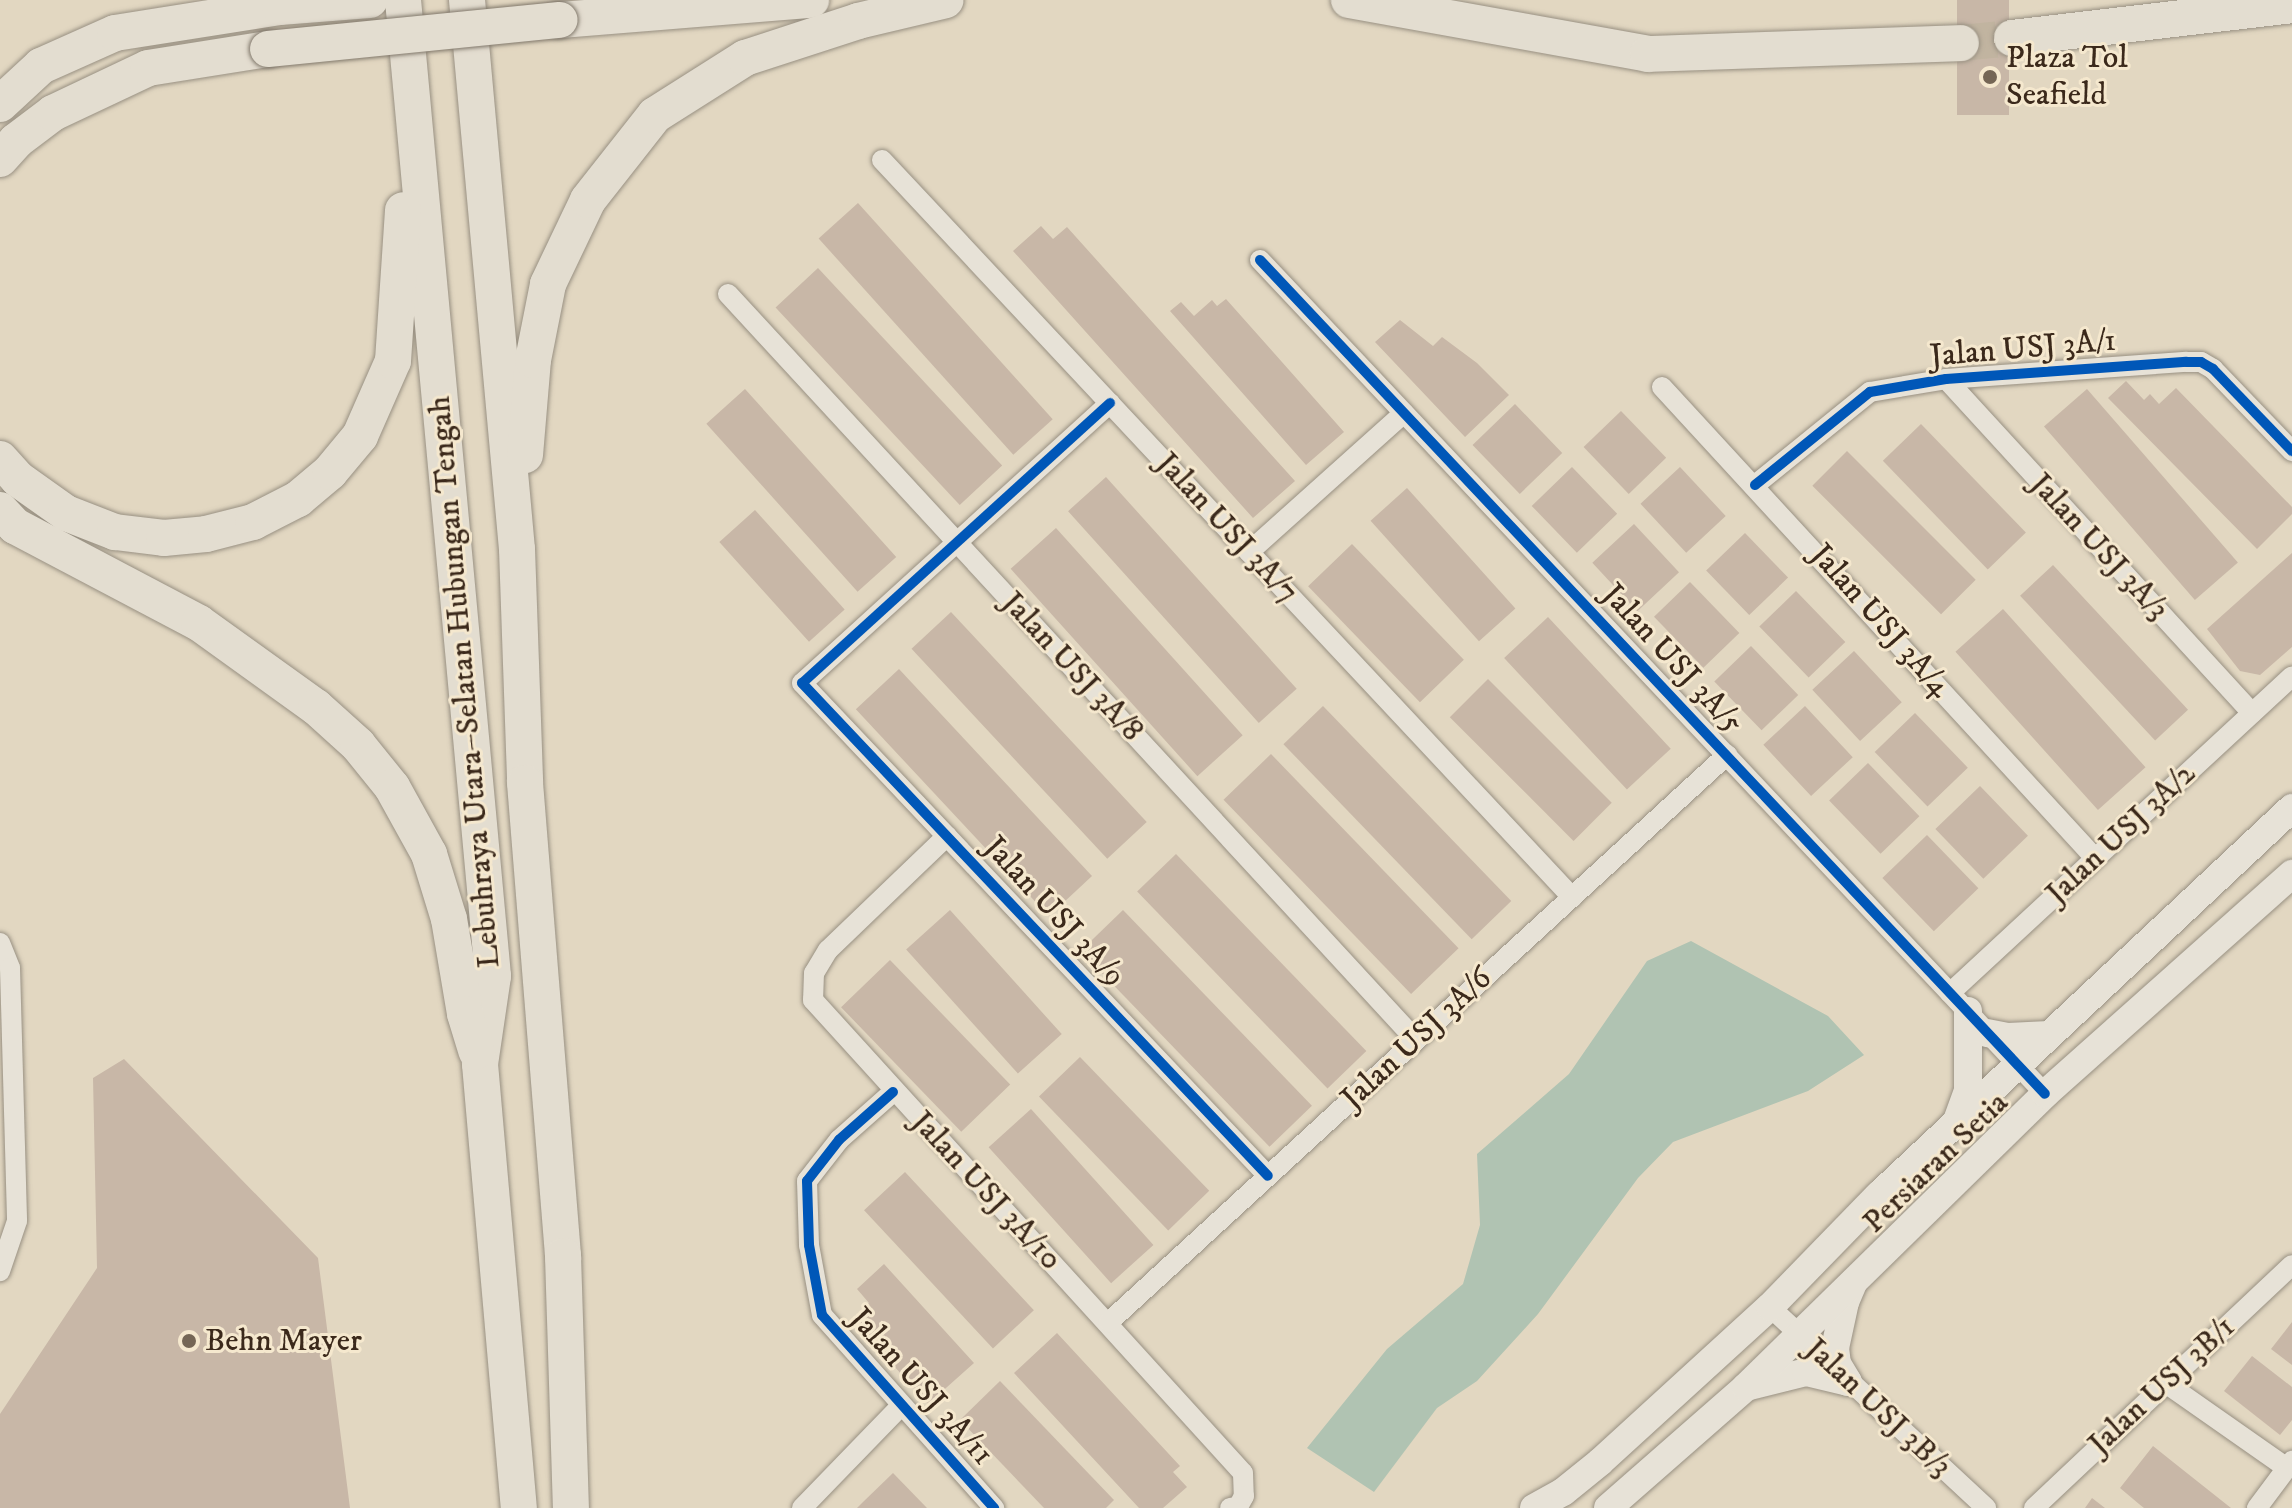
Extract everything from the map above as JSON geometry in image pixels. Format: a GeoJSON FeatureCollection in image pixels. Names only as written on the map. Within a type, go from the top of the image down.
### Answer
{"type":"FeatureCollection","features":[{"type":"Feature","properties":{"kind":"highway"},"geometry":{"type":"LineString","coordinates":[[0,104],[41,66],[115,33],[280,7],[370,0]]}},
{"type":"Feature","properties":{"kind":"highway","name":"Lebuhraya Utara–Selatan Hubungan Tengah"},"geometry":{"type":"LineString","coordinates":[[403,0],[493,976],[480,1064],[519,1508]]}},
{"type":"Feature","properties":{"kind":"highway","name":"Lebuhraya Utara–Selatan Hubungan Tengah"},"geometry":{"type":"LineString","coordinates":[[467,0],[517,549],[525,783],[563,1256],[571,1508]]}},
{"type":"Feature","properties":{"kind":"highway"},"geometry":{"type":"LineString","coordinates":[[0,159],[16,141],[53,113],[148,68],[268,49],[560,20],[811,0]]}},
{"type":"Feature","properties":{"kind":"highway"},"geometry":{"type":"LineString","coordinates":[[517,549],[533,360],[548,284],[588,200],[655,115],[745,58],[858,21],[946,0]]}},
{"type":"Feature","properties":{"kind":"highway"},"geometry":{"type":"LineString","coordinates":[[1349,0],[1648,54],[1961,43]]}},
{"type":"Feature","properties":{"kind":"highway"},"geometry":{"type":"LineString","coordinates":[[2012,38],[2292,5]]}},
{"type":"Feature","properties":{"kind":"highway"},"geometry":{"type":"LineString","coordinates":[[0,459],[18,479],[66,513],[115,532],[164,538],[206,534],[253,522],[298,499],[330,472],[360,436],[393,361],[411,107]]}},
{"type":"Feature","properties":{"kind":"highway"},"geometry":{"type":"LineString","coordinates":[[0,510],[15,526],[199,623],[316,707],[358,745],[392,787],[429,854],[449,919],[465,1014],[480,1064]]}},
{"type":"Feature","properties":{"kind":"main road","name":"Persiaran Setia"},"geometry":{"type":"LineString","coordinates":[[1534,1508],[1563,1492],[1600,1462],[1770,1307],[1958,1119],[2292,808]]}},
{"type":"Feature","properties":{"kind":"main road","name":"Persiaran Setia"},"geometry":{"type":"LineString","coordinates":[[1608,1508],[1746,1387],[2045,1094],[2292,874]]}},
{"type":"Feature","properties":{"kind":"main road"},"geometry":{"type":"LineString","coordinates":[[1958,1119],[1968,1091],[1959,1002]]}},
{"type":"Feature","properties":{"kind":"main road"},"geometry":{"type":"LineString","coordinates":[[1987,1033],[2008,1037],[2049,1035]]}},
{"type":"Feature","properties":{"kind":"main road"},"geometry":{"type":"LineString","coordinates":[[1848,1382],[1837,1364],[1835,1348],[1845,1302],[1855,1278]]}},
{"type":"Feature","properties":{"kind":"main road"},"geometry":{"type":"LineString","coordinates":[[1746,1387],[1806,1372],[1822,1373],[1848,1382]]}},
{"type":"Feature","properties":{"kind":"street","name":"Jalan USJ 3A/7"},"geometry":{"type":"LineString","coordinates":[[882,160],[1572,897]]}},
{"type":"Feature","properties":{"kind":"street","name":"Jalan USJ 3A/5"},"geometry":{"type":"LineString","coordinates":[[1260,260],[2045,1094]]}},
{"type":"Feature","properties":{"kind":"street","name":"Jalan USJ 3A/8"},"geometry":{"type":"LineString","coordinates":[[728,294],[1416,1040]]}},
{"type":"Feature","properties":{"kind":"street","name":"Jalan USJ 3A/1"},"geometry":{"type":"LineString","coordinates":[[1755,485],[1870,392],[1946,379],[2201,362],[2213,369],[2292,451]]}},
{"type":"Feature","properties":{"kind":"street","name":"Jalan USJ 3A/3"},"geometry":{"type":"LineString","coordinates":[[1946,379],[2252,713]]}},
{"type":"Feature","properties":{"kind":"street","name":"Jalan USJ 3A/4"},"geometry":{"type":"LineString","coordinates":[[1662,387],[2095,858]]}},
{"type":"Feature","properties":{"kind":"street"},"geometry":{"type":"LineString","coordinates":[[957,542],[1110,403]]}},
{"type":"Feature","properties":{"kind":"street"},"geometry":{"type":"LineString","coordinates":[[1249,552],[1404,413]]}},
{"type":"Feature","properties":{"kind":"street","name":"Jalan USJ 3A/9"},"geometry":{"type":"LineString","coordinates":[[957,542],[802,683],[1268,1176]]}},
{"type":"Feature","properties":{"kind":"street","name":"Jalan USJ 3A/2"},"geometry":{"type":"LineString","coordinates":[[1959,1002],[2095,858],[2292,676]]}},
{"type":"Feature","properties":{"kind":"street","name":"Jalan USJ 3A/6"},"geometry":{"type":"LineString","coordinates":[[1109,1322],[1727,755]]}},
{"type":"Feature","properties":{"kind":"street","name":"Jalan USJ 3A/10"},"geometry":{"type":"LineString","coordinates":[[947,836],[828,950],[814,973],[813,1000],[893,1092],[1109,1322],[1243,1473],[1244,1496],[1238,1507],[1230,1508]]}},
{"type":"Feature","properties":{"kind":"street"},"geometry":{"type":"LineString","coordinates":[[0,943],[10,968],[17,1221],[0,1271]]}},
{"type":"Feature","properties":{"kind":"street","name":"Jalan USJ 3A/11"},"geometry":{"type":"LineString","coordinates":[[893,1092],[839,1140],[807,1181],[809,1245],[822,1315],[994,1508]]}},
{"type":"Feature","properties":{"kind":"street","name":"Jalan USJ 3B/1"},"geometry":{"type":"LineString","coordinates":[[2034,1508],[2292,1265]]}},
{"type":"Feature","properties":{"kind":"street","name":"Jalan USJ 3B/3"},"geometry":{"type":"LineString","coordinates":[[1770,1307],[1986,1508]]}},
{"type":"Feature","properties":{"kind":"street"},"geometry":{"type":"LineString","coordinates":[[2167,1384],[2289,1465],[2257,1508]]}},
{"type":"Feature","properties":{"kind":"street"},"geometry":{"type":"LineString","coordinates":[[802,1508],[901,1406]]}},
{"type":"Feature","properties":{"kind":"shaded area"},"geometry":{"type":"Polygon","coordinates":[[[1691,941],[1828,1016],[1864,1055],[1808,1091],[1673,1142],[1638,1178],[1538,1314],[1477,1381],[1437,1408],[1374,1492],[1307,1448],[1387,1349],[1463,1284],[1480,1225],[1477,1154],[1569,1074],[1647,961],[1691,941]]]}},
{"type":"Feature","properties":{"kind":"building","name":"Plaza Tol Seafield"},"geometry":{"type":"Polygon","coordinates":[[[1957,0],[2009,0],[2009,115],[1957,115],[1957,0]]]}},
{"type":"Feature","properties":{"kind":"building"},"geometry":{"type":"Polygon","coordinates":[[[858,203],[1053,419],[1013,455],[819,238],[858,203]]]}},
{"type":"Feature","properties":{"kind":"building"},"geometry":{"type":"Polygon","coordinates":[[[1041,226],[1053,239],[1067,227],[1295,481],[1253,518],[1013,251],[1041,226]]]}},
{"type":"Feature","properties":{"kind":"building"},"geometry":{"type":"Polygon","coordinates":[[[818,268],[1002,465],[960,505],[776,308],[818,268]]]}},
{"type":"Feature","properties":{"kind":"building"},"geometry":{"type":"Polygon","coordinates":[[[1226,299],[1344,432],[1306,465],[1170,311],[1181,302],[1194,316],[1212,300],[1217,306],[1226,299]]]}},
{"type":"Feature","properties":{"kind":"building"},"geometry":{"type":"Polygon","coordinates":[[[1400,320],[1433,346],[1442,337],[1477,363],[1509,395],[1465,437],[1375,342],[1400,320]]]}},
{"type":"Feature","properties":{"kind":"building"},"geometry":{"type":"Polygon","coordinates":[[[2126,381],[2144,400],[2150,394],[2159,404],[2176,388],[2292,507],[2292,514],[2257,549],[2108,398],[2126,381]]]}},
{"type":"Feature","properties":{"kind":"building"},"geometry":{"type":"Polygon","coordinates":[[[745,389],[896,557],[858,592],[706,424],[745,389]]]}},
{"type":"Feature","properties":{"kind":"building"},"geometry":{"type":"Polygon","coordinates":[[[2087,389],[2238,563],[2195,600],[2044,426],[2087,389]]]}},
{"type":"Feature","properties":{"kind":"building"},"geometry":{"type":"Polygon","coordinates":[[[1515,404],[1562,453],[1520,494],[1473,445],[1515,404]]]}},
{"type":"Feature","properties":{"kind":"building"},"geometry":{"type":"Polygon","coordinates":[[[1621,411],[1666,458],[1629,494],[1584,447],[1621,411]]]}},
{"type":"Feature","properties":{"kind":"building"},"geometry":{"type":"Polygon","coordinates":[[[1921,424],[2026,533],[1988,569],[1883,461],[1921,424]]]}},
{"type":"Feature","properties":{"kind":"building"},"geometry":{"type":"Polygon","coordinates":[[[1847,451],[1976,580],[1941,614],[1812,486],[1847,451]]]}},
{"type":"Feature","properties":{"kind":"building"},"geometry":{"type":"Polygon","coordinates":[[[1572,467],[1617,514],[1577,553],[1532,506],[1572,467]]]}},
{"type":"Feature","properties":{"kind":"building"},"geometry":{"type":"Polygon","coordinates":[[[1680,467],[1726,516],[1686,553],[1641,504],[1680,467]]]}},
{"type":"Feature","properties":{"kind":"building"},"geometry":{"type":"Polygon","coordinates":[[[1106,477],[1297,689],[1259,723],[1068,511],[1106,477]]]}},
{"type":"Feature","properties":{"kind":"building"},"geometry":{"type":"Polygon","coordinates":[[[1407,488],[1515,608],[1479,641],[1371,521],[1407,488]]]}},
{"type":"Feature","properties":{"kind":"building"},"geometry":{"type":"Polygon","coordinates":[[[755,510],[845,610],[809,642],[719,542],[755,510]]]}},
{"type":"Feature","properties":{"kind":"building"},"geometry":{"type":"Polygon","coordinates":[[[1634,524],[1679,572],[1637,611],[1592,563],[1634,524]]]}},
{"type":"Feature","properties":{"kind":"building"},"geometry":{"type":"Polygon","coordinates":[[[1056,528],[1243,735],[1197,776],[1011,569],[1056,528]]]}},
{"type":"Feature","properties":{"kind":"building"},"geometry":{"type":"Polygon","coordinates":[[[1745,533],[1788,578],[1749,615],[1706,571],[1745,533]]]}},
{"type":"Feature","properties":{"kind":"building"},"geometry":{"type":"Polygon","coordinates":[[[1352,544],[1464,660],[1420,702],[1308,586],[1352,544]]]}},
{"type":"Feature","properties":{"kind":"building"},"geometry":{"type":"Polygon","coordinates":[[[2292,553],[2292,647],[2260,675],[2240,671],[2207,629],[2292,553]]]}},
{"type":"Feature","properties":{"kind":"building"},"geometry":{"type":"Polygon","coordinates":[[[2053,565],[2188,710],[2155,740],[2020,596],[2053,565]]]}},
{"type":"Feature","properties":{"kind":"building"},"geometry":{"type":"Polygon","coordinates":[[[1690,582],[1739,633],[1703,668],[1654,617],[1690,582]]]}},
{"type":"Feature","properties":{"kind":"building"},"geometry":{"type":"Polygon","coordinates":[[[1796,591],[1845,642],[1809,678],[1759,626],[1796,591]]]}},
{"type":"Feature","properties":{"kind":"building"},"geometry":{"type":"Polygon","coordinates":[[[2003,609],[2146,767],[2098,810],[1955,652],[2003,609]]]}},
{"type":"Feature","properties":{"kind":"building"},"geometry":{"type":"Polygon","coordinates":[[[951,612],[1147,822],[1107,859],[912,649],[951,612]]]}},
{"type":"Feature","properties":{"kind":"building"},"geometry":{"type":"Polygon","coordinates":[[[1548,617],[1671,749],[1627,790],[1504,658],[1548,617]]]}},
{"type":"Feature","properties":{"kind":"building"},"geometry":{"type":"Polygon","coordinates":[[[1751,646],[1798,695],[1762,730],[1714,681],[1751,646]]]}},
{"type":"Feature","properties":{"kind":"building"},"geometry":{"type":"Polygon","coordinates":[[[1854,651],[1902,702],[1860,741],[1812,690],[1854,651]]]}},
{"type":"Feature","properties":{"kind":"building"},"geometry":{"type":"Polygon","coordinates":[[[899,669],[1092,876],[1049,916],[856,709],[899,669]]]}},
{"type":"Feature","properties":{"kind":"building"},"geometry":{"type":"Polygon","coordinates":[[[1488,679],[1612,803],[1574,841],[1450,717],[1488,679]]]}},
{"type":"Feature","properties":{"kind":"building"},"geometry":{"type":"Polygon","coordinates":[[[1323,706],[1511,901],[1472,939],[1283,744],[1323,706]]]}},
{"type":"Feature","properties":{"kind":"building"},"geometry":{"type":"Polygon","coordinates":[[[1805,706],[1853,757],[1811,796],[1763,745],[1805,706]]]}},
{"type":"Feature","properties":{"kind":"building"},"geometry":{"type":"Polygon","coordinates":[[[1915,713],[1968,768],[1928,807],[1875,752],[1915,713]]]}},
{"type":"Feature","properties":{"kind":"building"},"geometry":{"type":"Polygon","coordinates":[[[1271,754],[1459,948],[1411,994],[1224,800],[1271,754]]]}},
{"type":"Feature","properties":{"kind":"building"},"geometry":{"type":"Polygon","coordinates":[[[1868,763],[1919,816],[1881,854],[1829,801],[1868,763]]]}},
{"type":"Feature","properties":{"kind":"building"},"geometry":{"type":"Polygon","coordinates":[[[1980,786],[2028,836],[1983,879],[1935,829],[1980,786]]]}},
{"type":"Feature","properties":{"kind":"building"},"geometry":{"type":"Polygon","coordinates":[[[1927,835],[1978,888],[1934,931],[1882,878],[1927,835]]]}},
{"type":"Feature","properties":{"kind":"building"},"geometry":{"type":"Polygon","coordinates":[[[1176,854],[1366,1051],[1327,1089],[1137,892],[1176,854]]]}},
{"type":"Feature","properties":{"kind":"building"},"geometry":{"type":"Polygon","coordinates":[[[950,910],[1062,1034],[1018,1074],[906,949],[950,910]]]}},
{"type":"Feature","properties":{"kind":"building"},"geometry":{"type":"Polygon","coordinates":[[[1123,910],[1312,1106],[1270,1147],[1081,951],[1123,910]]]}},
{"type":"Feature","properties":{"kind":"building"},"geometry":{"type":"Polygon","coordinates":[[[890,960],[1010,1084],[961,1132],[841,1007],[890,960]]]}},
{"type":"Feature","properties":{"kind":"building"},"geometry":{"type":"Polygon","coordinates":[[[1080,1057],[1209,1191],[1168,1230],[1039,1097],[1080,1057]]]}},
{"type":"Feature","properties":{"kind":"building","name":"Behn Mayer"},"geometry":{"type":"Polygon","coordinates":[[[124,1059],[318,1258],[350,1508],[0,1508],[0,1414],[97,1268],[93,1078],[124,1059]]]}},
{"type":"Feature","properties":{"kind":"building"},"geometry":{"type":"Polygon","coordinates":[[[1031,1109],[1153,1245],[1111,1283],[989,1147],[1031,1109]]]}},
{"type":"Feature","properties":{"kind":"building"},"geometry":{"type":"Polygon","coordinates":[[[905,1172],[1034,1310],[993,1348],[864,1210],[905,1172]]]}},
{"type":"Feature","properties":{"kind":"building"},"geometry":{"type":"Polygon","coordinates":[[[884,1264],[974,1363],[928,1404],[852,1319],[869,1303],[857,1289],[884,1264]]]}},
{"type":"Feature","properties":{"kind":"building"},"geometry":{"type":"Polygon","coordinates":[[[2292,1322],[2292,1365],[2271,1349],[2292,1322]]]}},
{"type":"Feature","properties":{"kind":"building"},"geometry":{"type":"Polygon","coordinates":[[[1057,1333],[1180,1466],[1173,1472],[1187,1487],[1163,1508],[1139,1508],[1014,1373],[1057,1333]]]}},
{"type":"Feature","properties":{"kind":"building"},"geometry":{"type":"Polygon","coordinates":[[[2252,1356],[2292,1387],[2292,1420],[2280,1435],[2224,1391],[2252,1356]]]}},
{"type":"Feature","properties":{"kind":"building"},"geometry":{"type":"Polygon","coordinates":[[[1000,1381],[1114,1500],[1106,1508],[1044,1508],[960,1420],[1000,1381]]]}},
{"type":"Feature","properties":{"kind":"building"},"geometry":{"type":"Polygon","coordinates":[[[2153,1446],[2231,1508],[2144,1508],[2120,1488],[2153,1446]]]}},
{"type":"Feature","properties":{"kind":"building"},"geometry":{"type":"Polygon","coordinates":[[[893,1473],[927,1508],[857,1508],[863,1502],[893,1473]]]}},
{"type":"Feature","properties":{"kind":"building"},"geometry":{"type":"Polygon","coordinates":[[[2092,1498],[2105,1508],[2085,1508],[2092,1498]]]}},
{"type":"Feature","properties":{"kind":"tunnel"},"geometry":{"type":"LineString","coordinates":[[1961,43],[2012,38]]}},
{"type":"Feature","properties":{"kind":"cycle path"},"geometry":{"type":"LineString","coordinates":[[1260,260],[2045,1094]]}},
{"type":"Feature","properties":{"kind":"cycle path"},"geometry":{"type":"LineString","coordinates":[[1755,485],[1870,392],[1946,379],[2186,362],[2201,362],[2213,369],[2292,451]]}},
{"type":"Feature","properties":{"kind":"cycle path"},"geometry":{"type":"LineString","coordinates":[[1110,403],[802,683],[1268,1176]]}},
{"type":"Feature","properties":{"kind":"cycle path"},"geometry":{"type":"LineString","coordinates":[[893,1092],[839,1140],[807,1181],[809,1245],[822,1315],[994,1508]]}},
{"type":"Feature","properties":{"kind":"place","name":"Plaza Tol Seafield"},"geometry":{"type":"Point","coordinates":[1990,77]}},
{"type":"Feature","properties":{"kind":"place","name":"Behn Mayer"},"geometry":{"type":"Point","coordinates":[189,1341]}}]}
